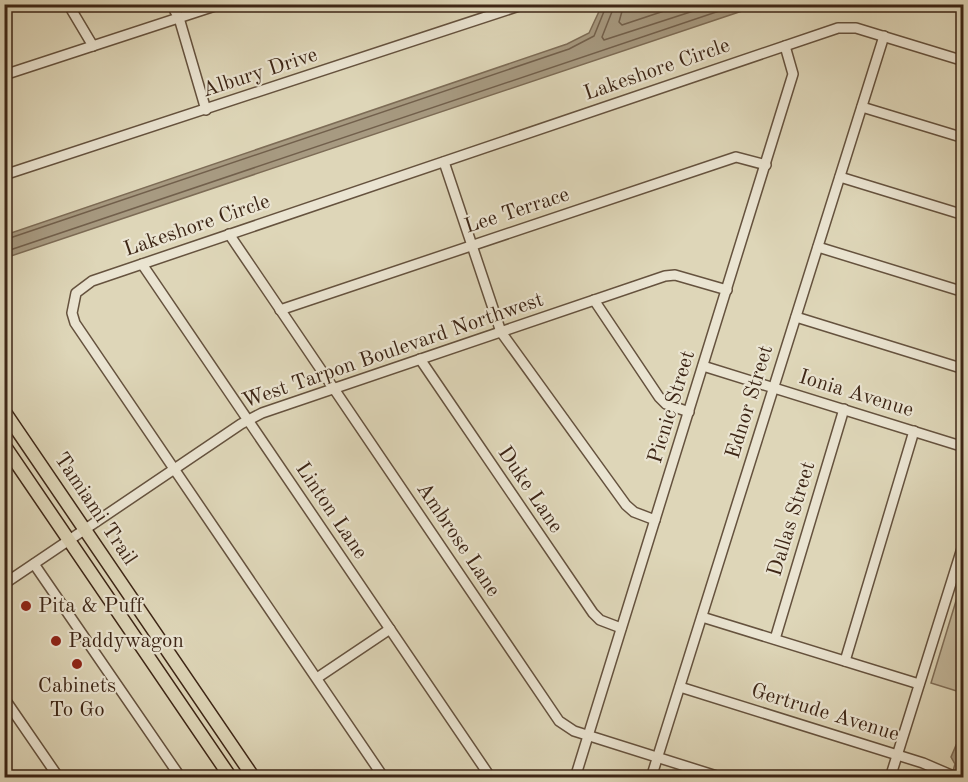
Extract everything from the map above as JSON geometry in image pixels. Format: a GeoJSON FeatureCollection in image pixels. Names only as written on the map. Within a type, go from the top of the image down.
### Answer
{"type":"FeatureCollection","features":[{"type":"Feature","properties":{"kind":"main road","name":"Tamiami Trail"},"geometry":{"type":"LineString","coordinates":[[4,411],[254,777]]}},
{"type":"Feature","properties":{"kind":"main road","name":"Tamiami Trail"},"geometry":{"type":"LineString","coordinates":[[4,445],[231,777]]}},
{"type":"Feature","properties":{"kind":"street"},"geometry":{"type":"LineString","coordinates":[[68,4],[93,46]]}},
{"type":"Feature","properties":{"kind":"street"},"geometry":{"type":"LineString","coordinates":[[171,4],[179,18],[206,110]]}},
{"type":"Feature","properties":{"kind":"street"},"geometry":{"type":"LineString","coordinates":[[4,75],[221,4]]}},
{"type":"Feature","properties":{"kind":"street","name":"Albury Drive"},"geometry":{"type":"LineString","coordinates":[[4,175],[525,4]]}},
{"type":"Feature","properties":{"kind":"street","name":"Lakeshore Circle"},"geometry":{"type":"LineString","coordinates":[[384,777],[75,323],[72,313],[76,293],[83,286],[142,264],[846,27],[884,36],[963,61]]}},
{"type":"Feature","properties":{"kind":"street","name":"Ednor Street"},"geometry":{"type":"LineString","coordinates":[[651,777],[884,36]]}},
{"type":"Feature","properties":{"kind":"street","name":"Picnic Street"},"geometry":{"type":"LineString","coordinates":[[575,777],[793,74],[785,46]]}},
{"type":"Feature","properties":{"kind":"street"},"geometry":{"type":"LineString","coordinates":[[862,107],[963,138]]}},
{"type":"Feature","properties":{"kind":"street","name":"Lee Terrace"},"geometry":{"type":"LineString","coordinates":[[280,310],[736,157],[766,165]]}},
{"type":"Feature","properties":{"kind":"street"},"geometry":{"type":"LineString","coordinates":[[444,162],[501,332],[626,505],[634,512],[655,520]]}},
{"type":"Feature","properties":{"kind":"street"},"geometry":{"type":"LineString","coordinates":[[840,177],[963,215]]}},
{"type":"Feature","properties":{"kind":"street","name":"Ambrose Lane"},"geometry":{"type":"LineString","coordinates":[[229,234],[559,721],[567,728],[723,777]]}},
{"type":"Feature","properties":{"kind":"street"},"geometry":{"type":"LineString","coordinates":[[818,247],[963,292]]}},
{"type":"Feature","properties":{"kind":"street","name":"Linton Lane"},"geometry":{"type":"LineString","coordinates":[[142,264],[491,777]]}},
{"type":"Feature","properties":{"kind":"street","name":"West Tarpon Boulevard Northwest"},"geometry":{"type":"LineString","coordinates":[[4,584],[84,528],[248,420],[333,388],[675,275],[727,290]]}},
{"type":"Feature","properties":{"kind":"street"},"geometry":{"type":"LineString","coordinates":[[594,300],[659,396],[666,404],[689,412]]}},
{"type":"Feature","properties":{"kind":"street"},"geometry":{"type":"LineString","coordinates":[[796,317],[963,369]]}},
{"type":"Feature","properties":{"kind":"street","name":"Duke Lane"},"geometry":{"type":"LineString","coordinates":[[420,359],[593,613],[600,620],[621,628]]}},
{"type":"Feature","properties":{"kind":"street","name":"Ionia Avenue"},"geometry":{"type":"LineString","coordinates":[[703,366],[963,447]]}},
{"type":"Feature","properties":{"kind":"street","name":"Dallas Street"},"geometry":{"type":"LineString","coordinates":[[775,639],[844,409]]}},
{"type":"Feature","properties":{"kind":"street"},"geometry":{"type":"LineString","coordinates":[[845,661],[914,431]]}},
{"type":"Feature","properties":{"kind":"street"},"geometry":{"type":"LineString","coordinates":[[890,777],[963,542]]}},
{"type":"Feature","properties":{"kind":"street"},"geometry":{"type":"LineString","coordinates":[[34,564],[181,777]]}},
{"type":"Feature","properties":{"kind":"street"},"geometry":{"type":"LineString","coordinates":[[702,617],[919,684]]}},
{"type":"Feature","properties":{"kind":"street"},"geometry":{"type":"LineString","coordinates":[[317,678],[390,629]]}},
{"type":"Feature","properties":{"kind":"street","name":"Gertrude Avenue"},"geometry":{"type":"LineString","coordinates":[[680,687],[897,754],[958,777]]}},
{"type":"Feature","properties":{"kind":"street"},"geometry":{"type":"LineString","coordinates":[[5,702],[58,777]]}},
{"type":"Feature","properties":{"kind":"shaded area"},"geometry":{"type":"Polygon","coordinates":[[[963,578],[963,693],[931,683],[963,578]]]}},
{"type":"Feature","properties":{"kind":"water"},"geometry":{"type":"Polygon","coordinates":[[[602,5],[760,5],[5,258],[5,235],[567,44],[589,33],[602,5]]]}},
{"type":"Feature","properties":{"kind":"water"},"geometry":{"type":"Polygon","coordinates":[[[963,729],[963,766],[957,777],[951,778],[955,764],[951,757],[963,729]]]}},
{"type":"Feature","properties":{"kind":"place","name":"Pita & Puff"},"geometry":{"type":"Point","coordinates":[26,606]}},
{"type":"Feature","properties":{"kind":"place","name":"Paddywagon"},"geometry":{"type":"Point","coordinates":[56,641]}},
{"type":"Feature","properties":{"kind":"place","name":"Cabinets To Go"},"geometry":{"type":"Point","coordinates":[77,664]}}]}
